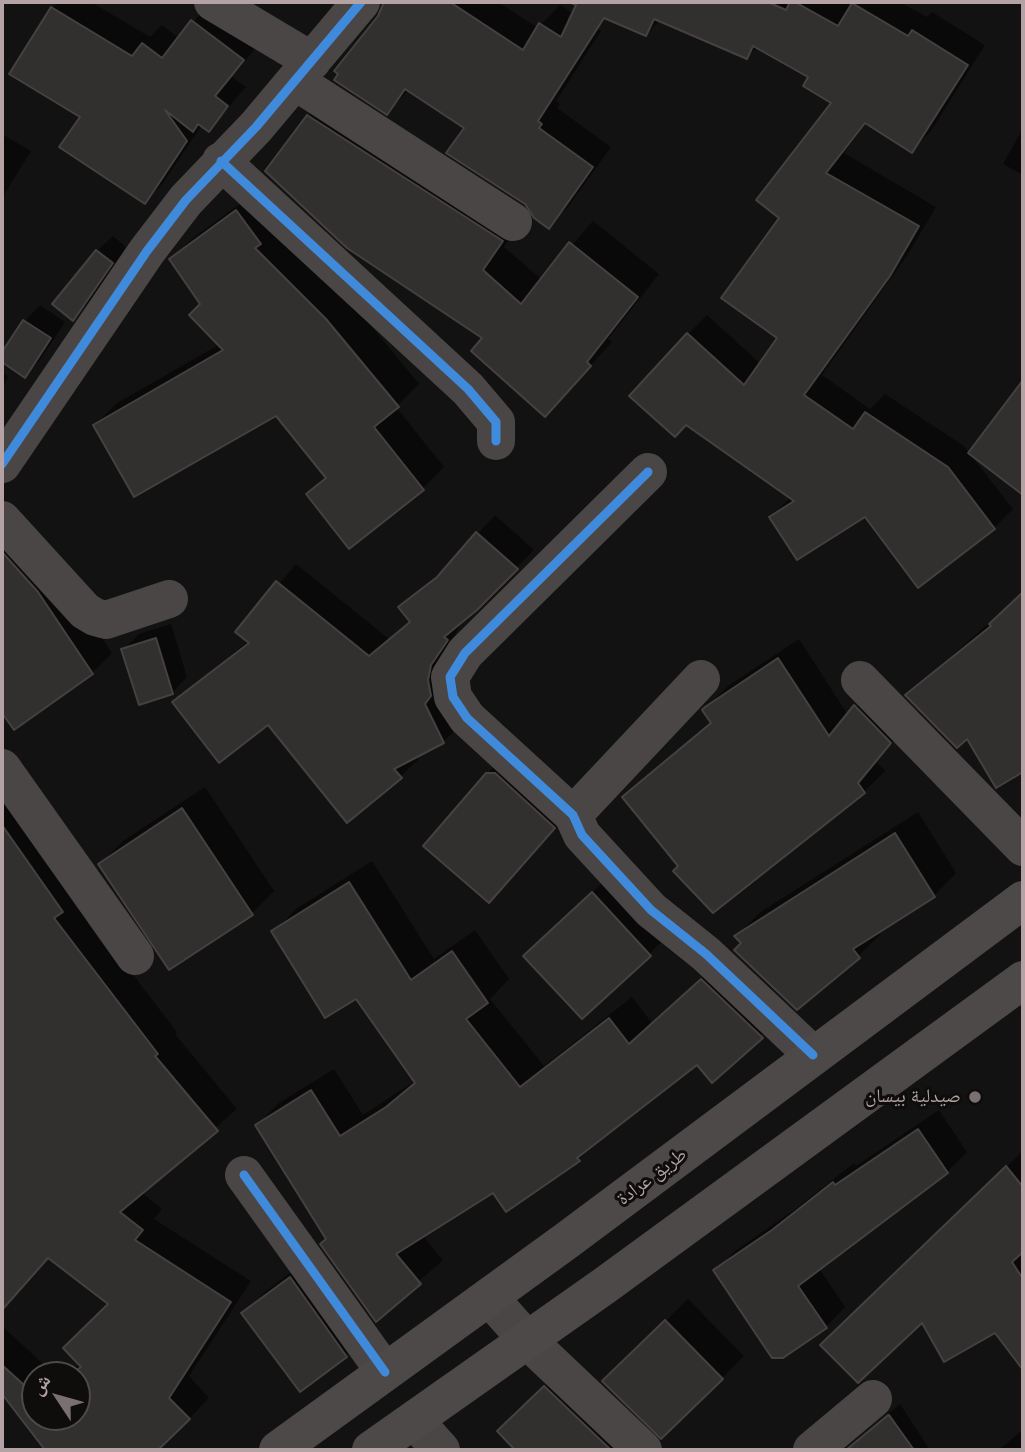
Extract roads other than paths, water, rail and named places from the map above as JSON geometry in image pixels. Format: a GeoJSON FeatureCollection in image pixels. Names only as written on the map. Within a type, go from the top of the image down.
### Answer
{"type":"FeatureCollection","features":[{"type":"Feature","properties":{"kind":"main road","name":"طريق عرادة"},"geometry":{"type":"LineString","coordinates":[[278,1450],[566,1241],[1023,900]]}},
{"type":"Feature","properties":{"kind":"main road"},"geometry":{"type":"LineString","coordinates":[[372,1450],[528,1341],[1023,980]]}},
{"type":"Feature","properties":{"kind":"main road"},"geometry":{"type":"LineString","coordinates":[[566,1241],[604,1286]]}},
{"type":"Feature","properties":{"kind":"street"},"geometry":{"type":"LineString","coordinates":[[213,2],[513,222]]}},
{"type":"Feature","properties":{"kind":"street"},"geometry":{"type":"LineString","coordinates":[[2,464],[147,251],[221,161],[304,71],[361,2]]}},
{"type":"Feature","properties":{"kind":"street"},"geometry":{"type":"LineString","coordinates":[[221,161],[468,389],[496,422],[496,441]]}},
{"type":"Feature","properties":{"kind":"street"},"geometry":{"type":"LineString","coordinates":[[648,472],[465,653],[450,677],[453,696],[467,719],[573,815],[582,835],[651,910],[706,954],[813,1055]]}},
{"type":"Feature","properties":{"kind":"street"},"geometry":{"type":"LineString","coordinates":[[2,520],[85,611],[95,617],[106,620],[169,599]]}},
{"type":"Feature","properties":{"kind":"street"},"geometry":{"type":"LineString","coordinates":[[573,815],[701,679]]}},
{"type":"Feature","properties":{"kind":"street"},"geometry":{"type":"LineString","coordinates":[[860,680],[1023,847]]}},
{"type":"Feature","properties":{"kind":"street"},"geometry":{"type":"LineString","coordinates":[[2,768],[135,957]]}},
{"type":"Feature","properties":{"kind":"street"},"geometry":{"type":"LineString","coordinates":[[244,1174],[385,1372]]}},
{"type":"Feature","properties":{"kind":"street"},"geometry":{"type":"LineString","coordinates":[[489,1297],[528,1341],[643,1450]]}},
{"type":"Feature","properties":{"kind":"street"},"geometry":{"type":"LineString","coordinates":[[812,1450],[873,1399]]}},
{"type":"Feature","properties":{"kind":"street"},"geometry":{"type":"LineString","coordinates":[[415,1421],[441,1450]]}},
{"type":"Feature","properties":{"kind":"place","name":"صيدلية بيسان"},"geometry":{"type":"Point","coordinates":[975,1097]}}]}
